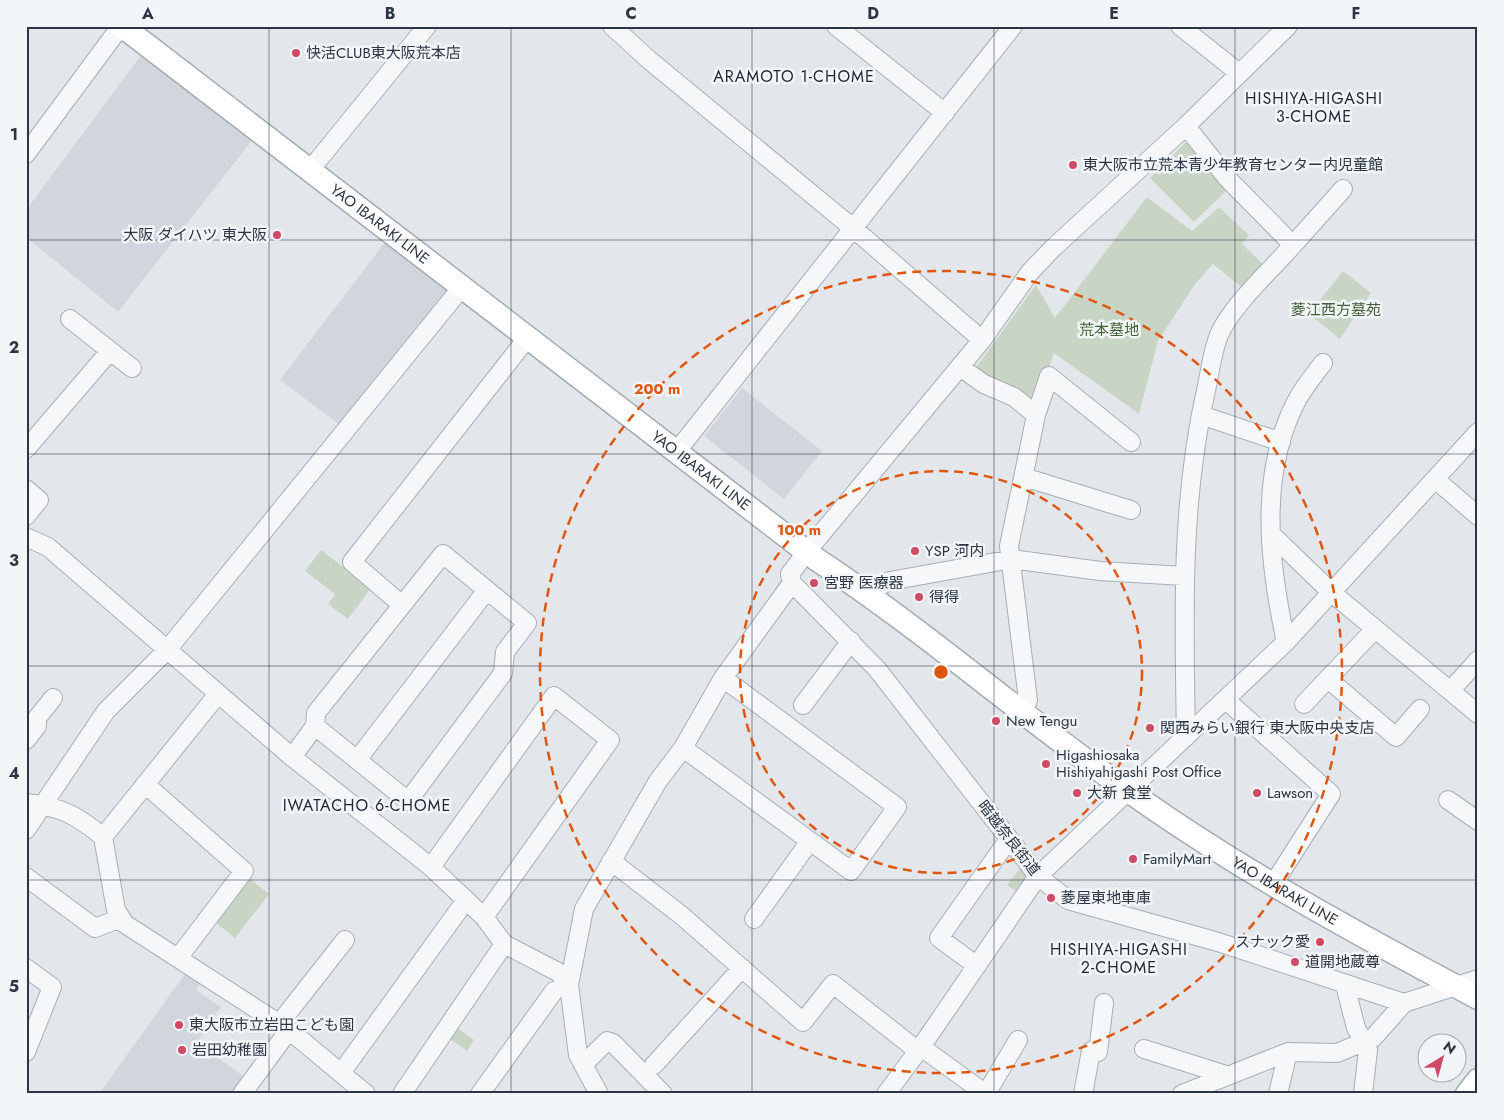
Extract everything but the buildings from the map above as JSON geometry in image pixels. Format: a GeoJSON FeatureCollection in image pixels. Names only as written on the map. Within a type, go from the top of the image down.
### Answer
{"type":"FeatureCollection","features":[{"type":"Feature","properties":{"kind":"main road","name":"YAO IBARAKI LINE"},"geometry":{"type":"LineString","coordinates":[[126,27],[807,551],[866,592],[1128,791],[1272,886],[1478,998]]}},
{"type":"Feature","properties":{"kind":"main road"},"geometry":{"type":"LineString","coordinates":[[1466,1094],[1478,1080]]}},
{"type":"Feature","properties":{"kind":"street"},"geometry":{"type":"LineString","coordinates":[[612,26],[648,59],[854,229],[982,340]]}},
{"type":"Feature","properties":{"kind":"street"},"geometry":{"type":"LineString","coordinates":[[836,26],[948,110]]}},
{"type":"Feature","properties":{"kind":"street"},"geometry":{"type":"LineString","coordinates":[[678,451],[1013,26]]}},
{"type":"Feature","properties":{"kind":"street"},"geometry":{"type":"LineString","coordinates":[[1180,26],[1239,73]]}},
{"type":"Feature","properties":{"kind":"street"},"geometry":{"type":"LineString","coordinates":[[480,1094],[562,988],[584,909],[658,781],[683,748],[723,678],[792,583],[790,574],[807,551],[982,340],[1030,272],[1053,248],[1186,126],[1288,26]]}},
{"type":"Feature","properties":{"kind":"street"},"geometry":{"type":"LineString","coordinates":[[26,154],[115,34],[126,27]]}},
{"type":"Feature","properties":{"kind":"street"},"geometry":{"type":"LineString","coordinates":[[310,170],[423,28]]}},
{"type":"Feature","properties":{"kind":"street"},"geometry":{"type":"LineString","coordinates":[[1186,126],[1227,178],[1293,245]]}},
{"type":"Feature","properties":{"kind":"street"},"geometry":{"type":"LineString","coordinates":[[1186,737],[1184,576],[1189,496],[1200,415],[1219,335],[1235,310],[1343,189]]}},
{"type":"Feature","properties":{"kind":"street"},"geometry":{"type":"LineString","coordinates":[[26,830],[34,804],[106,711],[167,650],[462,287]]}},
{"type":"Feature","properties":{"kind":"street"},"geometry":{"type":"LineString","coordinates":[[70,319],[132,368]]}},
{"type":"Feature","properties":{"kind":"street"},"geometry":{"type":"LineString","coordinates":[[402,605],[352,562],[528,337]]}},
{"type":"Feature","properties":{"kind":"street"},"geometry":{"type":"LineString","coordinates":[[26,449],[110,351]]}},
{"type":"Feature","properties":{"kind":"street"},"geometry":{"type":"LineString","coordinates":[[1286,642],[1271,559],[1271,496],[1281,442],[1297,400],[1322,363]]}},
{"type":"Feature","properties":{"kind":"street"},"geometry":{"type":"LineString","coordinates":[[960,366],[984,384],[1014,397],[1036,415]]}},
{"type":"Feature","properties":{"kind":"street"},"geometry":{"type":"LineString","coordinates":[[1022,711],[1028,700],[1010,546],[1036,415],[1049,376],[1131,442]]}},
{"type":"Feature","properties":{"kind":"street"},"geometry":{"type":"LineString","coordinates":[[1200,415],[1281,442]]}},
{"type":"Feature","properties":{"kind":"street"},"geometry":{"type":"LineString","coordinates":[[886,1094],[920,1049],[1038,876],[1286,642],[1478,432]]}},
{"type":"Feature","properties":{"kind":"street"},"geometry":{"type":"LineString","coordinates":[[1024,477],[1131,510]]}},
{"type":"Feature","properties":{"kind":"street"},"geometry":{"type":"LineString","coordinates":[[1435,480],[1478,516]]}},
{"type":"Feature","properties":{"kind":"street"},"geometry":{"type":"LineString","coordinates":[[26,489],[39,500],[26,516]]}},
{"type":"Feature","properties":{"kind":"street"},"geometry":{"type":"LineString","coordinates":[[1271,534],[1332,593],[1478,714]]}},
{"type":"Feature","properties":{"kind":"street"},"geometry":{"type":"LineString","coordinates":[[26,537],[48,547],[292,757],[431,867],[484,917],[504,944],[558,972],[578,1055],[598,1094]]}},
{"type":"Feature","properties":{"kind":"street"},"geometry":{"type":"LineString","coordinates":[[292,757],[315,726],[316,713],[443,554],[527,623],[505,652],[503,673],[408,801],[315,726]]}},
{"type":"Feature","properties":{"kind":"street"},"geometry":{"type":"LineString","coordinates":[[866,592],[890,581],[1012,559],[1100,570],[1184,576]]}},
{"type":"Feature","properties":{"kind":"street","name":"暗越奈良街道"},"geometry":{"type":"LineString","coordinates":[[792,583],[851,640],[877,669],[1038,876],[1068,900],[1218,942],[1404,1003]]}},
{"type":"Feature","properties":{"kind":"street"},"geometry":{"type":"LineString","coordinates":[[357,760],[487,590]]}},
{"type":"Feature","properties":{"kind":"street"},"geometry":{"type":"LineString","coordinates":[[1304,704],[1375,629]]}},
{"type":"Feature","properties":{"kind":"street"},"geometry":{"type":"LineString","coordinates":[[803,704],[851,640]]}},
{"type":"Feature","properties":{"kind":"street"},"geometry":{"type":"LineString","coordinates":[[1450,691],[1478,660]]}},
{"type":"Feature","properties":{"kind":"street"},"geometry":{"type":"LineString","coordinates":[[683,748],[851,871],[897,807],[723,678]]}},
{"type":"Feature","properties":{"kind":"street"},"geometry":{"type":"LineString","coordinates":[[1328,679],[1396,737],[1420,708]]}},
{"type":"Feature","properties":{"kind":"street"},"geometry":{"type":"LineString","coordinates":[[104,837],[218,694]]}},
{"type":"Feature","properties":{"kind":"street"},"geometry":{"type":"LineString","coordinates":[[431,867],[554,696],[610,740],[484,917]]}},
{"type":"Feature","properties":{"kind":"street"},"geometry":{"type":"LineString","coordinates":[[26,740],[37,726],[37,718],[52,698]]}},
{"type":"Feature","properties":{"kind":"street"},"geometry":{"type":"LineString","coordinates":[[1226,700],[1331,794],[1272,886]]}},
{"type":"Feature","properties":{"kind":"street"},"geometry":{"type":"LineString","coordinates":[[145,784],[244,871],[178,958]]}},
{"type":"Feature","properties":{"kind":"street"},"geometry":{"type":"LineString","coordinates":[[1448,800],[1478,821]]}},
{"type":"Feature","properties":{"kind":"street"},"geometry":{"type":"LineString","coordinates":[[34,804],[79,817],[104,837],[116,910],[125,924],[284,1027],[366,1094]]}},
{"type":"Feature","properties":{"kind":"street"},"geometry":{"type":"LineString","coordinates":[[977,966],[939,938],[1009,838]]}},
{"type":"Feature","properties":{"kind":"street"},"geometry":{"type":"LineString","coordinates":[[754,919],[810,841]]}},
{"type":"Feature","properties":{"kind":"street"},"geometry":{"type":"LineString","coordinates":[[612,861],[681,915],[804,1022],[833,984],[920,1049],[986,1094],[1018,1040]]}},
{"type":"Feature","properties":{"kind":"street"},"geometry":{"type":"LineString","coordinates":[[26,877],[95,928],[121,918]]}},
{"type":"Feature","properties":{"kind":"street"},"geometry":{"type":"LineString","coordinates":[[341,1073],[466,900]]}},
{"type":"Feature","properties":{"kind":"street"},"geometry":{"type":"LineString","coordinates":[[242,1094],[284,1027],[345,940]]}},
{"type":"Feature","properties":{"kind":"street"},"geometry":{"type":"LineString","coordinates":[[402,1094],[504,944]]}},
{"type":"Feature","properties":{"kind":"street"},"geometry":{"type":"LineString","coordinates":[[26,968],[52,987],[26,1052]]}},
{"type":"Feature","properties":{"kind":"street"},"geometry":{"type":"LineString","coordinates":[[654,1065],[742,968]]}},
{"type":"Feature","properties":{"kind":"street"},"geometry":{"type":"LineString","coordinates":[[1182,1094],[1288,1052],[1337,1053],[1373,1038],[1404,1003],[1478,979]]}},
{"type":"Feature","properties":{"kind":"street"},"geometry":{"type":"LineString","coordinates":[[1345,985],[1356,1028],[1368,1050],[1363,1094]]}},
{"type":"Feature","properties":{"kind":"street"},"geometry":{"type":"LineString","coordinates":[[1083,1094],[1091,1051],[1098,1052],[1104,1003]]}},
{"type":"Feature","properties":{"kind":"street"},"geometry":{"type":"LineString","coordinates":[[584,1064],[607,1041],[613,1043],[663,1094]]}},
{"type":"Feature","properties":{"kind":"street"},"geometry":{"type":"LineString","coordinates":[[1144,1049],[1226,1075]]}},
{"type":"Feature","properties":{"kind":"street"},"geometry":{"type":"LineString","coordinates":[[1278,1094],[1288,1052]]}},
{"type":"Feature","properties":{"kind":"shaded area"},"geometry":{"type":"Polygon","coordinates":[[[142,54],[253,139],[118,312],[26,237],[26,210],[142,54]]]}},
{"type":"Feature","properties":{"kind":"shaded area"},"geometry":{"type":"Polygon","coordinates":[[[386,241],[452,292],[344,428],[280,380],[386,241]]]}},
{"type":"Feature","properties":{"kind":"shaded area"},"geometry":{"type":"Polygon","coordinates":[[[742,388],[822,451],[784,499],[704,436],[742,388]]]}},
{"type":"Feature","properties":{"kind":"shaded area","name":"東大阪市立岩田こども園"},"geometry":{"type":"Polygon","coordinates":[[[187,971],[201,982],[196,990],[221,1007],[197,1042],[247,1079],[237,1094],[99,1094],[187,971]]]}},
{"type":"Feature","properties":{"kind":"green space"},"geometry":{"type":"Polygon","coordinates":[[[1186,142],[1230,187],[1194,222],[1150,178],[1186,142]]]}},
{"type":"Feature","properties":{"kind":"green space","name":"荒本墓地"},"geometry":{"type":"Polygon","coordinates":[[[1147,197],[1192,231],[1219,207],[1249,235],[1242,244],[1265,266],[1245,290],[1213,264],[1196,283],[1158,341],[1139,414],[1054,353],[1036,405],[975,369],[1036,285],[1055,318],[1147,197]]]}},
{"type":"Feature","properties":{"kind":"green space","name":"菱江西方墓苑"},"geometry":{"type":"Polygon","coordinates":[[[1343,271],[1371,293],[1340,339],[1309,314],[1343,271]]]}},
{"type":"Feature","properties":{"kind":"green space"},"geometry":{"type":"Polygon","coordinates":[[[321,550],[371,588],[348,619],[328,604],[335,594],[305,571],[321,550]]]}},
{"type":"Feature","properties":{"kind":"green space"},"geometry":{"type":"Polygon","coordinates":[[[1022,866],[1029,875],[1020,894],[1007,885],[1022,866]]]}},
{"type":"Feature","properties":{"kind":"green space"},"geometry":{"type":"Polygon","coordinates":[[[250,879],[269,894],[235,938],[216,923],[250,879]]]}},
{"type":"Feature","properties":{"kind":"green space"},"geometry":{"type":"Polygon","coordinates":[[[455,1026],[474,1040],[467,1051],[447,1037],[455,1026]]]}},
{"type":"Feature","properties":{"kind":"place","name":"快活CLUB東大阪荒本店"},"geometry":{"type":"Point","coordinates":[296,53]}},
{"type":"Feature","properties":{"kind":"place","name":"東大阪市立荒本青少年教育センター内児童館"},"geometry":{"type":"Point","coordinates":[1073,165]}},
{"type":"Feature","properties":{"kind":"place","name":"大阪 ダイハツ 東大阪"},"geometry":{"type":"Point","coordinates":[277,235]}},
{"type":"Feature","properties":{"kind":"place","name":"YSP 河内"},"geometry":{"type":"Point","coordinates":[915,551]}},
{"type":"Feature","properties":{"kind":"place","name":"宮野 医療器"},"geometry":{"type":"Point","coordinates":[814,583]}},
{"type":"Feature","properties":{"kind":"place","name":"得得"},"geometry":{"type":"Point","coordinates":[919,597]}},
{"type":"Feature","properties":{"kind":"place","name":"New Tengu"},"geometry":{"type":"Point","coordinates":[996,721]}},
{"type":"Feature","properties":{"kind":"place","name":"関西みらい銀行 東大阪中央支店"},"geometry":{"type":"Point","coordinates":[1150,728]}},
{"type":"Feature","properties":{"kind":"place","name":"Higashiosaka Hishiyahigashi Post Office"},"geometry":{"type":"Point","coordinates":[1046,764]}},
{"type":"Feature","properties":{"kind":"place","name":"大新 食堂"},"geometry":{"type":"Point","coordinates":[1077,793]}},
{"type":"Feature","properties":{"kind":"place","name":"Lawson"},"geometry":{"type":"Point","coordinates":[1257,793]}},
{"type":"Feature","properties":{"kind":"place","name":"FamilyMart"},"geometry":{"type":"Point","coordinates":[1133,859]}},
{"type":"Feature","properties":{"kind":"place","name":"菱屋東地車庫"},"geometry":{"type":"Point","coordinates":[1051,898]}},
{"type":"Feature","properties":{"kind":"place","name":"スナック愛"},"geometry":{"type":"Point","coordinates":[1320,942]}},
{"type":"Feature","properties":{"kind":"place","name":"道開地蔵尊"},"geometry":{"type":"Point","coordinates":[1295,962]}},
{"type":"Feature","properties":{"kind":"place","name":"東大阪市立岩田こども園"},"geometry":{"type":"Point","coordinates":[179,1025]}},
{"type":"Feature","properties":{"kind":"place","name":"岩田幼稚園"},"geometry":{"type":"Point","coordinates":[182,1050]}},
{"type":"Feature","properties":{"kind":"district","name":"ARAMOTO 1-CHOME"},"geometry":{"type":"Point","coordinates":[794,76]}},
{"type":"Feature","properties":{"kind":"district","name":"HISHIYA-HIGASHI 3-CHOME"},"geometry":{"type":"Point","coordinates":[1314,107]}},
{"type":"Feature","properties":{"kind":"district","name":"IWATACHO 6-CHOME"},"geometry":{"type":"Point","coordinates":[367,805]}},
{"type":"Feature","properties":{"kind":"district","name":"HISHIYA-HIGASHI 2-CHOME"},"geometry":{"type":"Point","coordinates":[1119,958]}}]}
